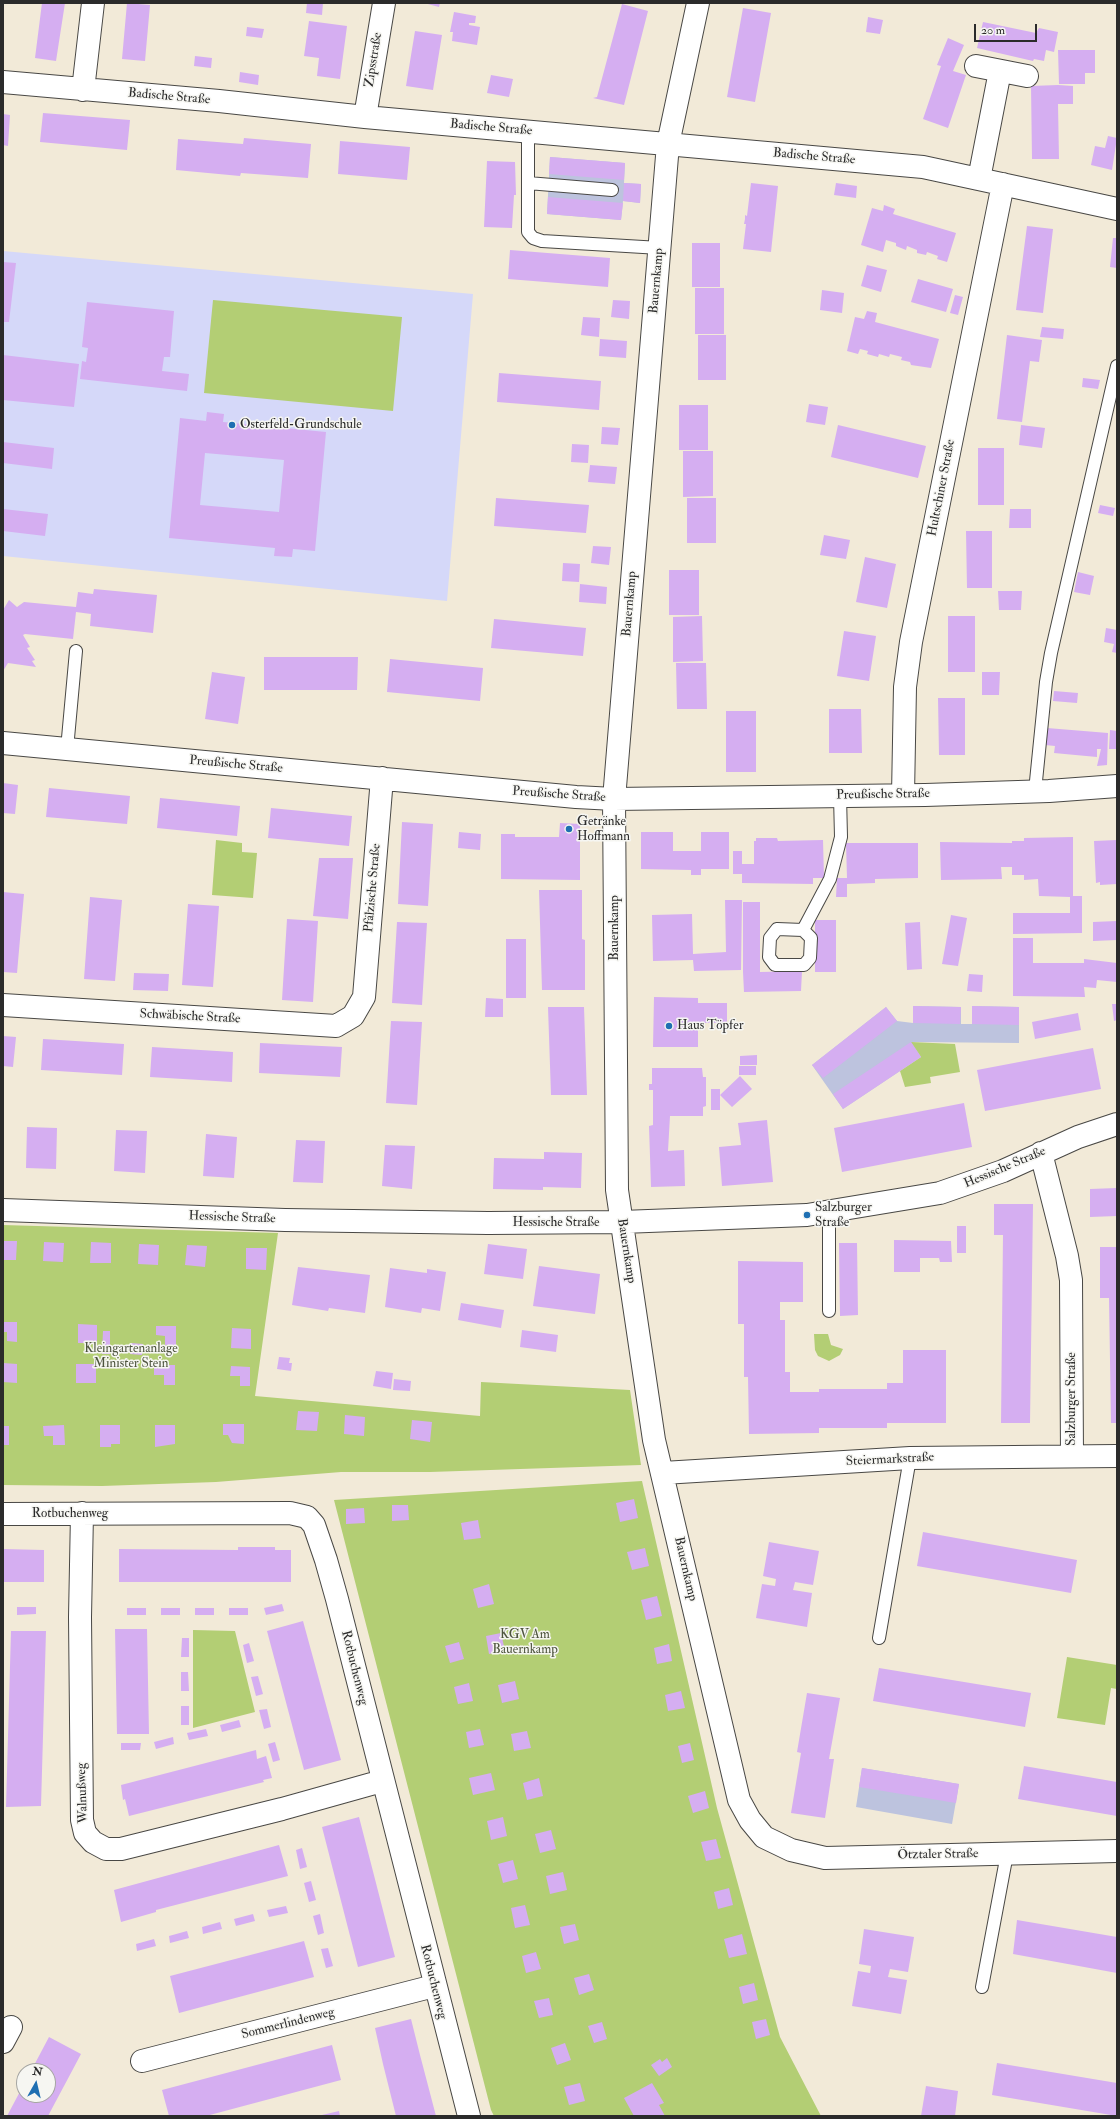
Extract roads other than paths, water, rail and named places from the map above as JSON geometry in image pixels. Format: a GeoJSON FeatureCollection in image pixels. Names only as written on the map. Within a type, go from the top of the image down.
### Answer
{"type":"FeatureCollection","features":[{"type":"Feature","properties":{"kind":"street"},"geometry":{"type":"LineString","coordinates":[[83,90],[93,3]]}},
{"type":"Feature","properties":{"kind":"street","name":"Zipsstraße"},"geometry":{"type":"LineString","coordinates":[[365,117],[384,3]]}},
{"type":"Feature","properties":{"kind":"street","name":"Bauernkamp"},"geometry":{"type":"LineString","coordinates":[[698,3],[668,144],[614,799],[617,1190],[654,1440],[663,1472],[739,1800],[750,1820],[764,1837]]}},
{"type":"Feature","properties":{"kind":"street"},"geometry":{"type":"LineString","coordinates":[[976,66],[1027,76]]}},
{"type":"Feature","properties":{"kind":"street"},"geometry":{"type":"LineString","coordinates":[[979,179],[1000,71]]}},
{"type":"Feature","properties":{"kind":"street","name":"Badische Straße"},"geometry":{"type":"LineString","coordinates":[[3,82],[219,101],[365,117],[923,167],[1117,208]]}},
{"type":"Feature","properties":{"kind":"street","name":"Hultschiner Straße"},"geometry":{"type":"LineString","coordinates":[[902,795],[905,688],[911,642],[1003,184]]}},
{"type":"Feature","properties":{"kind":"street","name":"Preußische Straße"},"geometry":{"type":"LineString","coordinates":[[3,743],[560,796],[614,799],[902,795],[1035,791],[1117,786]]}},
{"type":"Feature","properties":{"kind":"street","name":"Pfälzische Straße"},"geometry":{"type":"LineString","coordinates":[[364,997],[382,778]]}},
{"type":"Feature","properties":{"kind":"street","name":"Schwäbische Straße"},"geometry":{"type":"LineString","coordinates":[[3,1005],[336,1026],[353,1016],[364,997]]}},
{"type":"Feature","properties":{"kind":"street","name":"Hessische Straße"},"geometry":{"type":"LineString","coordinates":[[3,1210],[286,1220],[488,1223],[622,1222],[725,1219],[829,1212],[940,1194],[1003,1172],[1078,1137],[1117,1124]]}},
{"type":"Feature","properties":{"kind":"street","name":"Salzburger Straße"},"geometry":{"type":"LineString","coordinates":[[1041,1153],[1067,1256],[1071,1280],[1072,1456]]}},
{"type":"Feature","properties":{"kind":"street","name":"Steiermarkstraße"},"geometry":{"type":"LineString","coordinates":[[663,1472],[910,1458],[1117,1456]]}},
{"type":"Feature","properties":{"kind":"street","name":"Walnußweg"},"geometry":{"type":"LineString","coordinates":[[82,1513],[80,1617],[82,1820],[85,1833],[93,1842],[106,1849],[121,1849],[282,1809],[382,1780]]}},
{"type":"Feature","properties":{"kind":"street","name":"Rotbuchenweg"},"geometry":{"type":"LineString","coordinates":[[3,1514],[290,1513],[307,1517],[314,1525],[326,1560],[434,1986],[469,2116]]}},
{"type":"Feature","properties":{"kind":"street","name":"Ötztaler Straße"},"geometry":{"type":"LineString","coordinates":[[764,1837],[791,1850],[825,1858],[1117,1851]]}},
{"type":"Feature","properties":{"kind":"street","name":"Sommerlindenweg"},"geometry":{"type":"LineString","coordinates":[[142,2061],[434,1986]]}},
{"type":"Feature","properties":{"kind":"lane"},"geometry":{"type":"LineString","coordinates":[[528,132],[528,232],[533,238],[542,241],[660,248]]}},
{"type":"Feature","properties":{"kind":"lane"},"geometry":{"type":"LineString","coordinates":[[528,183],[612,190]]}},
{"type":"Feature","properties":{"kind":"lane"},"geometry":{"type":"LineString","coordinates":[[1035,791],[1051,653],[1117,366]]}},
{"type":"Feature","properties":{"kind":"lane"},"geometry":{"type":"LineString","coordinates":[[67,749],[76,651]]}},
{"type":"Feature","properties":{"kind":"lane"},"geometry":{"type":"LineString","coordinates":[[803,930],[830,879],[841,838],[840,796]]}},
{"type":"Feature","properties":{"kind":"lane"},"geometry":{"type":"LineString","coordinates":[[829,1212],[829,1311]]}},
{"type":"Feature","properties":{"kind":"lane"},"geometry":{"type":"LineString","coordinates":[[879,1638],[910,1458]]}},
{"type":"Feature","properties":{"kind":"lane"},"geometry":{"type":"LineString","coordinates":[[982,1987],[1007,1854]]}},
{"type":"Feature","properties":{"kind":"place","name":"Osterfeld-Grundschule"},"geometry":{"type":"Point","coordinates":[232,425]}},
{"type":"Feature","properties":{"kind":"place","name":"Getränke Hoffmann"},"geometry":{"type":"Point","coordinates":[569,829]}},
{"type":"Feature","properties":{"kind":"place","name":"Haus Töpfer"},"geometry":{"type":"Point","coordinates":[669,1026]}},
{"type":"Feature","properties":{"kind":"place","name":"Salzburger Straße"},"geometry":{"type":"Point","coordinates":[807,1215]}},
{"type":"Feature","properties":{"kind":"park label","name":"Kleingartenanlage Minister Stein"},"geometry":{"type":"Point","coordinates":[131,1356]}},
{"type":"Feature","properties":{"kind":"park label","name":"KGV Am Bauernkamp"},"geometry":{"type":"Point","coordinates":[525,1642]}}]}
